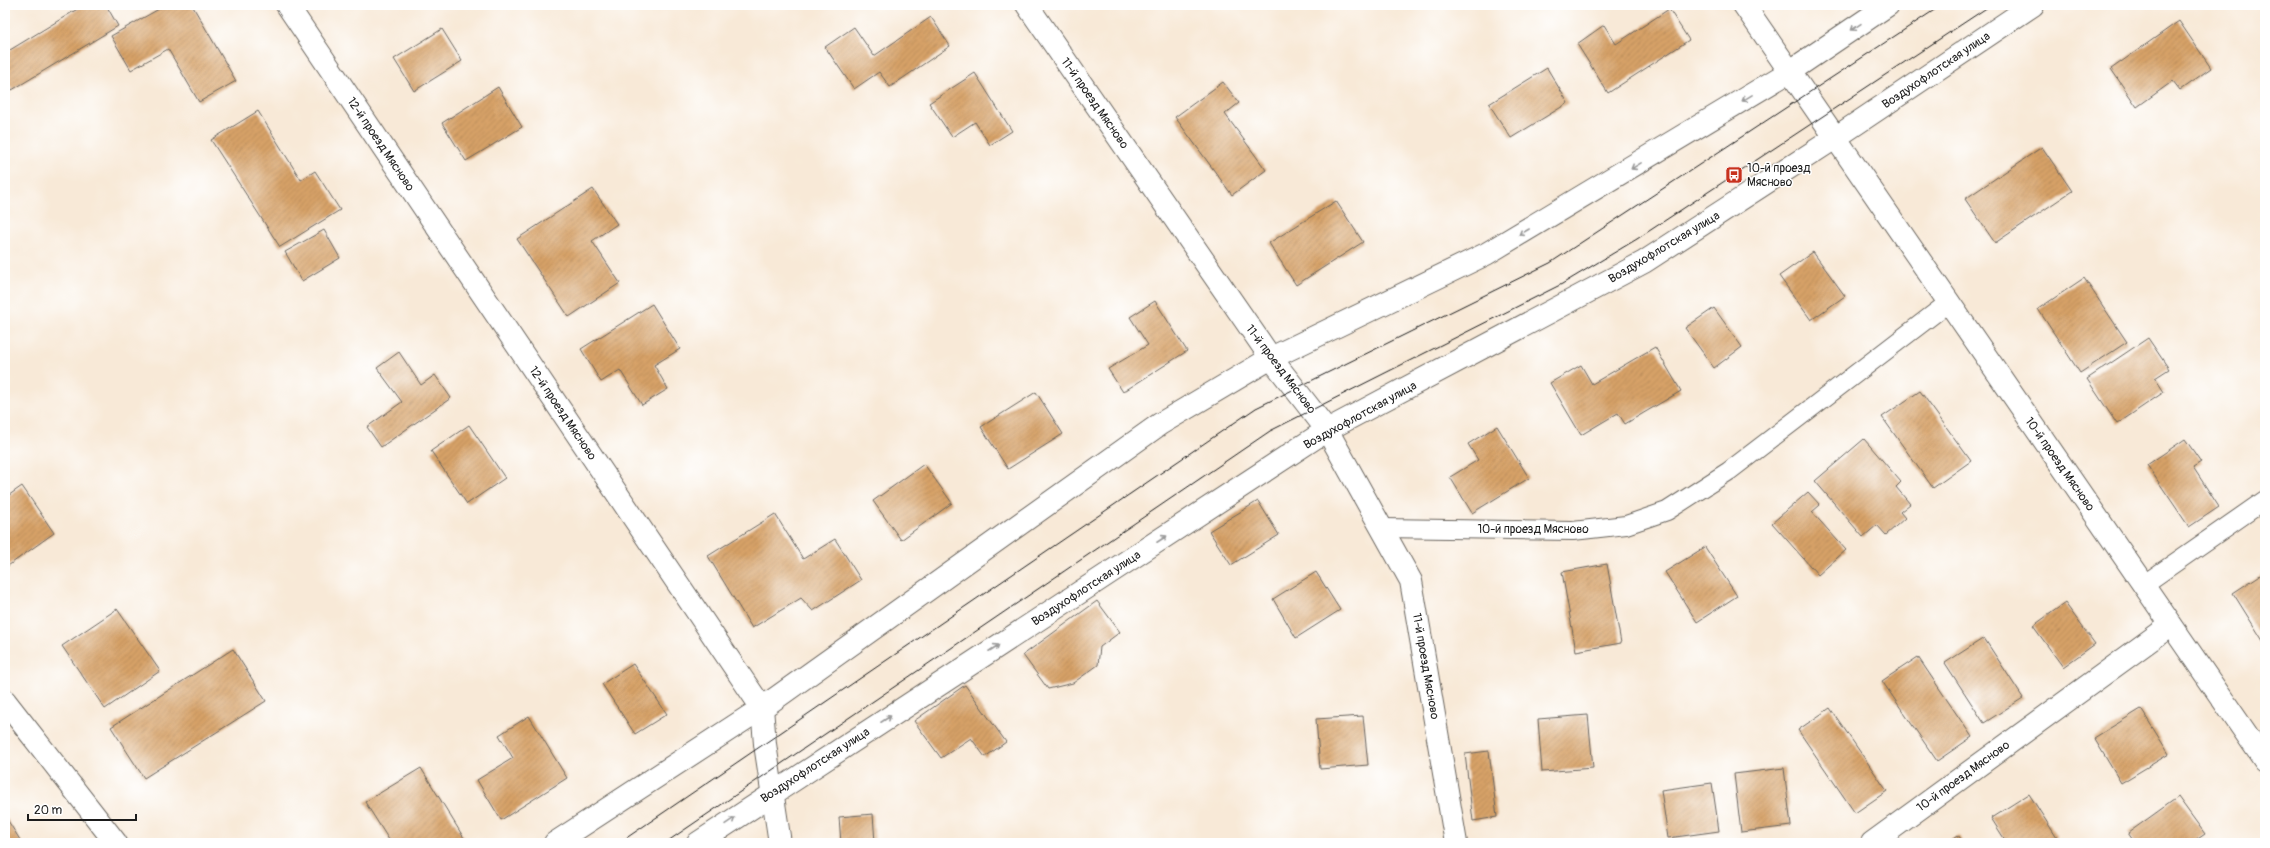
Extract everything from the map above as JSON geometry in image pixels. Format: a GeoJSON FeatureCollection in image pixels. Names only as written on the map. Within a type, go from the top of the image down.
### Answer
{"type":"FeatureCollection","features":[{"type":"Feature","properties":{"kind":"street","name":"12-й проезд Мясново"},"geometry":{"type":"LineString","coordinates":[[287,5],[762,708],[780,843]]}},
{"type":"Feature","properties":{"kind":"street","name":"11-й проезд Мясново"},"geometry":{"type":"LineString","coordinates":[[1027,5],[1271,358],[1327,430],[1411,581],[1456,843]]}},
{"type":"Feature","properties":{"kind":"street","name":"10-й проезд Мясново"},"geometry":{"type":"LineString","coordinates":[[1744,5],[2265,761]]}},
{"type":"Feature","properties":{"kind":"street"},"geometry":{"type":"LineString","coordinates":[[555,843],[762,708],[1160,424],[1271,358],[1486,254],[1789,72],[1888,5]]}},
{"type":"Feature","properties":{"kind":"street","name":"Воздухофлотская улица"},"geometry":{"type":"LineString","coordinates":[[698,843],[1327,430],[1644,262],[1835,138],[2033,5]]}},
{"type":"Feature","properties":{"kind":"street","name":"10-й проезд Мясново"},"geometry":{"type":"LineString","coordinates":[[1872,843],[2171,625]]}},
{"type":"Feature","properties":{"kind":"street"},"geometry":{"type":"LineString","coordinates":[[5,701],[116,843]]}},
{"type":"Feature","properties":{"kind":"lane","name":"10-й проезд Мясново"},"geometry":{"type":"LineString","coordinates":[[1382,528],[1573,531],[1626,525],[1667,511],[1729,471],[1948,303]]}},
{"type":"Feature","properties":{"kind":"lane"},"geometry":{"type":"LineString","coordinates":[[2143,585],[2265,500]]}},
{"type":"Feature","properties":{"kind":"building"},"geometry":{"type":"Polygon","coordinates":[[[84,5],[106,5],[118,26],[12,90],[5,78],[5,53],[84,5]]]}},
{"type":"Feature","properties":{"kind":"building"},"geometry":{"type":"Polygon","coordinates":[[[166,5],[192,5],[236,81],[199,102],[168,49],[131,70],[111,36],[166,5]]]}},
{"type":"Feature","properties":{"kind":"building"},"geometry":{"type":"Polygon","coordinates":[[[1669,9],[1689,40],[1608,93],[1577,44],[1604,25],[1616,44],[1669,9]]]}},
{"type":"Feature","properties":{"kind":"building"},"geometry":{"type":"Polygon","coordinates":[[[931,17],[950,46],[890,87],[879,72],[854,89],[825,47],[854,27],[874,56],[931,17]]]}},
{"type":"Feature","properties":{"kind":"building"},"geometry":{"type":"Polygon","coordinates":[[[2179,21],[2211,68],[2180,90],[2173,81],[2137,107],[2111,69],[2179,21]]]}},
{"type":"Feature","properties":{"kind":"building"},"geometry":{"type":"Polygon","coordinates":[[[442,29],[462,61],[414,91],[394,59],[442,29]]]}},
{"type":"Feature","properties":{"kind":"building"},"geometry":{"type":"Polygon","coordinates":[[[1547,68],[1568,103],[1511,138],[1489,104],[1547,68]]]}},
{"type":"Feature","properties":{"kind":"building"},"geometry":{"type":"Polygon","coordinates":[[[975,73],[1012,131],[990,145],[975,122],[952,137],[929,103],[975,73]]]}},
{"type":"Feature","properties":{"kind":"building"},"geometry":{"type":"Polygon","coordinates":[[[1223,82],[1239,103],[1225,114],[1266,170],[1232,195],[1175,117],[1223,82]]]}},
{"type":"Feature","properties":{"kind":"building"},"geometry":{"type":"Polygon","coordinates":[[[498,87],[522,127],[466,161],[442,123],[498,87]]]}},
{"type":"Feature","properties":{"kind":"building"},"geometry":{"type":"Polygon","coordinates":[[[258,111],[301,180],[315,171],[340,210],[280,247],[211,140],[258,111]]]}},
{"type":"Feature","properties":{"kind":"building"},"geometry":{"type":"Polygon","coordinates":[[[2042,147],[2072,191],[1995,243],[1965,199],[2042,147]]]}},
{"type":"Feature","properties":{"kind":"building"},"geometry":{"type":"Polygon","coordinates":[[[593,189],[617,224],[592,241],[620,283],[569,317],[517,239],[593,189]]]}},
{"type":"Feature","properties":{"kind":"building"},"geometry":{"type":"Polygon","coordinates":[[[1336,201],[1363,242],[1296,285],[1269,243],[1336,201]]]}},
{"type":"Feature","properties":{"kind":"building"},"geometry":{"type":"Polygon","coordinates":[[[324,230],[340,258],[302,281],[285,252],[324,230]]]}},
{"type":"Feature","properties":{"kind":"building"},"geometry":{"type":"Polygon","coordinates":[[[1813,252],[1845,296],[1811,320],[1779,276],[1813,252]]]}},
{"type":"Feature","properties":{"kind":"building"},"geometry":{"type":"Polygon","coordinates":[[[2084,278],[2127,342],[2080,373],[2038,309],[2084,278]]]}},
{"type":"Feature","properties":{"kind":"building"},"geometry":{"type":"Polygon","coordinates":[[[1155,301],[1187,351],[1123,392],[1108,369],[1148,345],[1130,317],[1155,301]]]}},
{"type":"Feature","properties":{"kind":"building"},"geometry":{"type":"Polygon","coordinates":[[[652,304],[680,349],[654,365],[668,389],[642,405],[620,370],[601,382],[581,349],[652,304]]]}},
{"type":"Feature","properties":{"kind":"building"},"geometry":{"type":"Polygon","coordinates":[[[1714,308],[1742,347],[1714,368],[1685,328],[1714,308]]]}},
{"type":"Feature","properties":{"kind":"building"},"geometry":{"type":"Polygon","coordinates":[[[2148,338],[2169,369],[2155,378],[2164,392],[2117,424],[2087,379],[2148,338]]]}},
{"type":"Feature","properties":{"kind":"building"},"geometry":{"type":"Polygon","coordinates":[[[1655,347],[1681,391],[1625,424],[1618,413],[1581,435],[1550,383],[1581,365],[1592,384],[1655,347]]]}},
{"type":"Feature","properties":{"kind":"building"},"geometry":{"type":"Polygon","coordinates":[[[399,352],[421,385],[435,375],[451,398],[381,447],[367,427],[402,402],[377,368],[399,352]]]}},
{"type":"Feature","properties":{"kind":"building"},"geometry":{"type":"Polygon","coordinates":[[[1920,391],[1971,461],[1933,488],[1882,417],[1920,391]]]}},
{"type":"Feature","properties":{"kind":"building"},"geometry":{"type":"Polygon","coordinates":[[[1036,392],[1063,434],[1008,469],[981,427],[1036,392]]]}},
{"type":"Feature","properties":{"kind":"building"},"geometry":{"type":"Polygon","coordinates":[[[469,425],[505,478],[467,504],[431,451],[469,425]]]}},
{"type":"Feature","properties":{"kind":"building"},"geometry":{"type":"Polygon","coordinates":[[[1497,426],[1529,478],[1472,513],[1450,477],[1478,460],[1468,444],[1497,426]]]}},
{"type":"Feature","properties":{"kind":"building"},"geometry":{"type":"Polygon","coordinates":[[[1864,439],[1901,482],[1896,487],[1910,504],[1900,512],[1905,518],[1886,535],[1877,525],[1863,537],[1815,481],[1864,439]]]}},
{"type":"Feature","properties":{"kind":"building"},"geometry":{"type":"Polygon","coordinates":[[[2185,439],[2201,462],[2193,467],[2219,507],[2189,527],[2147,465],[2185,439]]]}},
{"type":"Feature","properties":{"kind":"building"},"geometry":{"type":"Polygon","coordinates":[[[924,464],[952,503],[901,540],[873,501],[924,464]]]}},
{"type":"Feature","properties":{"kind":"building"},"geometry":{"type":"Polygon","coordinates":[[[22,486],[54,533],[5,568],[5,498],[22,486]]]}},
{"type":"Feature","properties":{"kind":"building"},"geometry":{"type":"Polygon","coordinates":[[[1808,492],[1820,505],[1812,512],[1846,550],[1818,575],[1772,523],[1808,492]]]}},
{"type":"Feature","properties":{"kind":"building"},"geometry":{"type":"Polygon","coordinates":[[[1258,501],[1279,535],[1231,565],[1209,531],[1258,501]]]}},
{"type":"Feature","properties":{"kind":"building"},"geometry":{"type":"Polygon","coordinates":[[[775,514],[803,559],[835,539],[861,580],[813,611],[801,598],[752,628],[708,556],[775,514]]]}},
{"type":"Feature","properties":{"kind":"building"},"geometry":{"type":"Polygon","coordinates":[[[1705,547],[1737,596],[1697,622],[1665,572],[1705,547]]]}},
{"type":"Feature","properties":{"kind":"building"},"geometry":{"type":"Polygon","coordinates":[[[1607,564],[1621,643],[1576,651],[1562,572],[1607,564]]]}},
{"type":"Feature","properties":{"kind":"building"},"geometry":{"type":"Polygon","coordinates":[[[1316,572],[1340,610],[1296,638],[1273,599],[1316,572]]]}},
{"type":"Feature","properties":{"kind":"building"},"geometry":{"type":"Polygon","coordinates":[[[2265,572],[2265,644],[2233,593],[2265,572]]]}},
{"type":"Feature","properties":{"kind":"building"},"geometry":{"type":"Polygon","coordinates":[[[1097,601],[1120,632],[1100,647],[1098,665],[1073,683],[1048,689],[1023,655],[1097,601]]]}},
{"type":"Feature","properties":{"kind":"building"},"geometry":{"type":"Polygon","coordinates":[[[2065,603],[2095,644],[2063,667],[2033,626],[2065,603]]]}},
{"type":"Feature","properties":{"kind":"building"},"geometry":{"type":"Polygon","coordinates":[[[117,609],[160,671],[105,709],[62,646],[117,609]]]}},
{"type":"Feature","properties":{"kind":"building"},"geometry":{"type":"Polygon","coordinates":[[[1984,638],[2023,698],[1984,723],[1945,663],[1984,638]]]}},
{"type":"Feature","properties":{"kind":"building"},"geometry":{"type":"Polygon","coordinates":[[[233,649],[266,701],[144,778],[111,727],[233,649]]]}},
{"type":"Feature","properties":{"kind":"building"},"geometry":{"type":"Polygon","coordinates":[[[1918,657],[1972,737],[1937,761],[1882,681],[1918,657]]]}},
{"type":"Feature","properties":{"kind":"building"},"geometry":{"type":"Polygon","coordinates":[[[633,664],[667,714],[635,734],[602,684],[633,664]]]}},
{"type":"Feature","properties":{"kind":"building"},"geometry":{"type":"Polygon","coordinates":[[[965,685],[1006,742],[985,757],[971,738],[941,758],[914,721],[965,685]]]}},
{"type":"Feature","properties":{"kind":"building"},"geometry":{"type":"Polygon","coordinates":[[[1830,708],[1887,791],[1855,813],[1798,730],[1830,708]]]}},
{"type":"Feature","properties":{"kind":"building"},"geometry":{"type":"Polygon","coordinates":[[[2141,709],[2169,754],[2121,783],[2094,738],[2141,709]]]}},
{"type":"Feature","properties":{"kind":"building"},"geometry":{"type":"Polygon","coordinates":[[[1588,715],[1593,768],[1542,772],[1538,719],[1588,715]]]}},
{"type":"Feature","properties":{"kind":"building"},"geometry":{"type":"Polygon","coordinates":[[[529,716],[567,778],[501,820],[477,780],[513,758],[499,735],[529,716]]]}},
{"type":"Feature","properties":{"kind":"building"},"geometry":{"type":"Polygon","coordinates":[[[1363,716],[1368,765],[1320,769],[1316,719],[1363,716]]]}},
{"type":"Feature","properties":{"kind":"building"},"geometry":{"type":"Polygon","coordinates":[[[1489,751],[1497,817],[1473,821],[1465,754],[1489,751]]]}},
{"type":"Feature","properties":{"kind":"building"},"geometry":{"type":"Polygon","coordinates":[[[421,768],[467,843],[391,843],[365,802],[421,768]]]}},
{"type":"Feature","properties":{"kind":"building"},"geometry":{"type":"Polygon","coordinates":[[[1784,768],[1791,826],[1741,832],[1734,774],[1784,768]]]}},
{"type":"Feature","properties":{"kind":"building"},"geometry":{"type":"Polygon","coordinates":[[[1712,783],[1719,831],[1668,838],[1661,790],[1712,783]]]}},
{"type":"Feature","properties":{"kind":"building"},"geometry":{"type":"Polygon","coordinates":[[[2029,794],[2057,838],[2050,843],[2007,843],[1991,818],[2029,794]]]}},
{"type":"Feature","properties":{"kind":"building"},"geometry":{"type":"Polygon","coordinates":[[[2178,797],[2205,834],[2192,843],[2135,843],[2128,833],[2178,797]]]}},
{"type":"Feature","properties":{"kind":"building"},"geometry":{"type":"Polygon","coordinates":[[[873,814],[875,843],[841,843],[839,817],[873,814]]]}},
{"type":"Feature","properties":{"kind":"building"},"geometry":{"type":"Polygon","coordinates":[[[5,816],[22,843],[5,843],[5,816]]]}},
{"type":"Feature","properties":{"kind":"building"},"geometry":{"type":"Polygon","coordinates":[[[1958,835],[1964,843],[1947,843],[1958,835]]]}},
{"type":"Feature","properties":{"kind":"tram line"},"geometry":{"type":"LineString","coordinates":[[619,843],[1256,408],[1550,263],[1942,5]]}},
{"type":"Feature","properties":{"kind":"tram line"},"geometry":{"type":"LineString","coordinates":[[665,843],[1270,431],[1562,284],[1637,239],[1991,5]]}},
{"type":"Feature","properties":{"kind":"place","name":"10-й проезд Мясново"},"geometry":{"type":"Point","coordinates":[1734,175]}}]}
